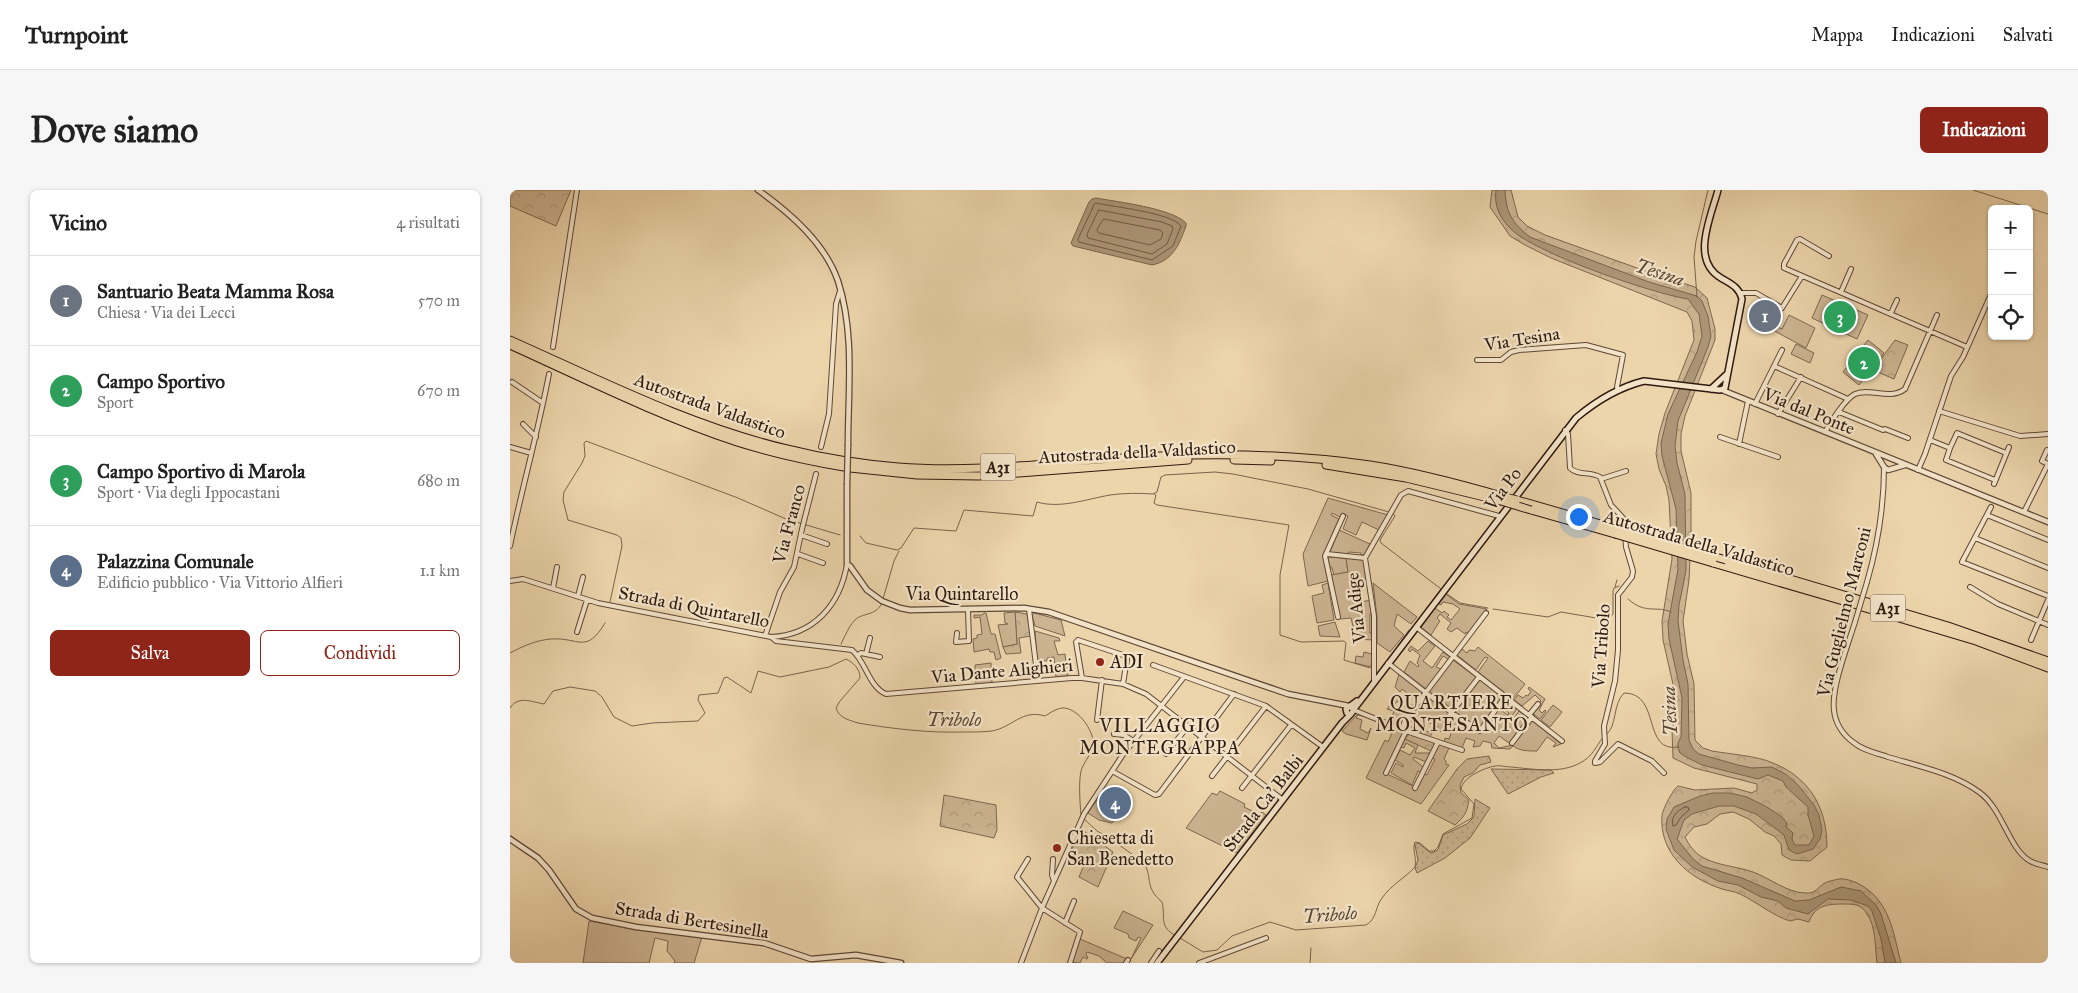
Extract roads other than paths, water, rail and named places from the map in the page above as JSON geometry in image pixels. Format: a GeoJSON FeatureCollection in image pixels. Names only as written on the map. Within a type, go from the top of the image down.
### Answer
{"type":"FeatureCollection","features":[{"type":"Feature","properties":{"kind":"highway","name":"Autostrada Valdastico"},"geometry":{"type":"LineString","coordinates":[[510,340],[626,392],[696,420],[787,449],[834,458],[899,467],[947,468],[1160,456],[1253,455],[1369,465],[1442,479],[1503,499]]}},
{"type":"Feature","properties":{"kind":"highway","name":"Autostrada della Valdastico"},"geometry":{"type":"LineString","coordinates":[[510,346],[702,430],[770,451],[847,467],[896,473],[958,476],[1025,473],[1179,461],[1270,461],[1331,466],[1392,475],[1503,499],[1517,500],[1712,563],[1976,641],[2048,668]]}},
{"type":"Feature","properties":{"kind":"highway","name":"Autostrada della Valdastico"},"geometry":{"type":"LineString","coordinates":[[1503,499],[1531,510],[1726,560],[1948,626],[2048,662]]}},
{"type":"Feature","properties":{"kind":"main road"},"geometry":{"type":"LineString","coordinates":[[1718,190],[1704,245],[1705,258],[1713,273],[1735,286],[1741,294],[1741,306],[1726,385],[1720,390],[1718,382]]}},
{"type":"Feature","properties":{"kind":"main road"},"geometry":{"type":"LineString","coordinates":[[1709,389],[1728,374]]}},
{"type":"Feature","properties":{"kind":"main road","name":"Via Po"},"geometry":{"type":"LineString","coordinates":[[1350,710],[1416,627],[1566,430],[1586,410],[1638,383],[1653,381],[1720,390]]}},
{"type":"Feature","properties":{"kind":"main road"},"geometry":{"type":"LineString","coordinates":[[1718,382],[1724,381],[1726,385]]}},
{"type":"Feature","properties":{"kind":"main road","name":"Strada Ca' Balbi"},"geometry":{"type":"LineString","coordinates":[[1158,963],[1350,710]]}},
{"type":"Feature","properties":{"kind":"street"},"geometry":{"type":"LineString","coordinates":[[553,348],[577,190]]}},
{"type":"Feature","properties":{"kind":"street"},"geometry":{"type":"LineString","coordinates":[[758,190],[799,224],[817,244],[838,280],[848,330],[847,564]]}},
{"type":"Feature","properties":{"kind":"street"},"geometry":{"type":"LineString","coordinates":[[1830,256],[1800,239],[1797,240],[1784,264],[1784,268],[1967,347]]}},
{"type":"Feature","properties":{"kind":"street"},"geometry":{"type":"LineString","coordinates":[[1841,292],[1851,269]]}},
{"type":"Feature","properties":{"kind":"street"},"geometry":{"type":"LineString","coordinates":[[1741,294],[1756,293],[1783,307],[1802,276]]}},
{"type":"Feature","properties":{"kind":"street"},"geometry":{"type":"LineString","coordinates":[[821,447],[829,414],[836,304],[840,290]]}},
{"type":"Feature","properties":{"kind":"street"},"geometry":{"type":"LineString","coordinates":[[1918,470],[1951,376],[1963,358],[1991,295]]}},
{"type":"Feature","properties":{"kind":"street"},"geometry":{"type":"LineString","coordinates":[[1891,313],[1897,300]]}},
{"type":"Feature","properties":{"kind":"street"},"geometry":{"type":"LineString","coordinates":[[1825,432],[1848,399],[1862,392],[1893,395],[1905,389],[1937,315]]}},
{"type":"Feature","properties":{"kind":"street","name":"Via Tesina"},"geometry":{"type":"LineString","coordinates":[[1477,360],[1500,360],[1511,352],[1520,350],[1586,345],[1623,355],[1617,387],[1618,392]]}},
{"type":"Feature","properties":{"kind":"street"},"geometry":{"type":"LineString","coordinates":[[1755,404],[1782,350]]}},
{"type":"Feature","properties":{"kind":"street"},"geometry":{"type":"LineString","coordinates":[[1774,366],[1848,399]]}},
{"type":"Feature","properties":{"kind":"street"},"geometry":{"type":"LineString","coordinates":[[510,546],[549,374]]}},
{"type":"Feature","properties":{"kind":"street"},"geometry":{"type":"LineString","coordinates":[[1778,414],[1801,377]]}},
{"type":"Feature","properties":{"kind":"street"},"geometry":{"type":"LineString","coordinates":[[512,382],[543,403]]}},
{"type":"Feature","properties":{"kind":"street"},"geometry":{"type":"LineString","coordinates":[[1726,385],[1733,395]]}},
{"type":"Feature","properties":{"kind":"street","name":"Via dal Ponte"},"geometry":{"type":"LineString","coordinates":[[1720,390],[2048,522]]}},
{"type":"Feature","properties":{"kind":"street"},"geometry":{"type":"LineString","coordinates":[[1739,444],[1748,401]]}},
{"type":"Feature","properties":{"kind":"street"},"geometry":{"type":"LineString","coordinates":[[1939,411],[2020,436],[2048,434]]}},
{"type":"Feature","properties":{"kind":"street"},"geometry":{"type":"LineString","coordinates":[[1839,412],[1908,438]]}},
{"type":"Feature","properties":{"kind":"street"},"geometry":{"type":"LineString","coordinates":[[523,424],[536,437]]}},
{"type":"Feature","properties":{"kind":"street"},"geometry":{"type":"LineString","coordinates":[[1566,430],[1568,434],[1570,468],[1576,472],[1593,474],[1601,479],[1626,471]]}},
{"type":"Feature","properties":{"kind":"street"},"geometry":{"type":"LineString","coordinates":[[2006,453],[1957,433],[1946,460],[1995,482],[2009,447]]}},
{"type":"Feature","properties":{"kind":"street"},"geometry":{"type":"LineString","coordinates":[[1720,437],[1778,457]]}},
{"type":"Feature","properties":{"kind":"street"},"geometry":{"type":"LineString","coordinates":[[1930,440],[1950,448]]}},
{"type":"Feature","properties":{"kind":"street"},"geometry":{"type":"LineString","coordinates":[[510,447],[531,453]]}},
{"type":"Feature","properties":{"kind":"street"},"geometry":{"type":"LineString","coordinates":[[2024,512],[2048,464],[2042,461],[2047,450]]}},
{"type":"Feature","properties":{"kind":"street"},"geometry":{"type":"LineString","coordinates":[[1876,453],[1883,466],[1893,469],[1906,465]]}},
{"type":"Feature","properties":{"kind":"street"},"geometry":{"type":"LineString","coordinates":[[1883,466],[1885,460],[1891,459],[1895,463],[1893,469]]}},
{"type":"Feature","properties":{"kind":"street","name":"Via Guglielmo Marconi"},"geometry":{"type":"LineString","coordinates":[[1883,466],[1884,480],[1877,540],[1867,582],[1834,695],[1834,711],[1837,723],[1844,734],[1854,743],[1869,750],[1951,777],[1974,789],[1996,810],[2020,852],[2030,861],[2048,867]]}},
{"type":"Feature","properties":{"kind":"street","name":"Via Guglielmo Marconi"},"geometry":{"type":"LineString","coordinates":[[1884,480],[1893,469]]}},
{"type":"Feature","properties":{"kind":"street","name":"Via Franco"},"geometry":{"type":"LineString","coordinates":[[765,636],[780,592],[794,567],[816,474]]}},
{"type":"Feature","properties":{"kind":"street","name":"Via Tribolo"},"geometry":{"type":"LineString","coordinates":[[1601,479],[1611,504],[1624,519],[1626,547],[1633,571],[1632,577],[1618,595],[1616,673],[1604,726],[1603,749],[1595,763],[1600,762],[1618,744],[1626,746],[1656,763],[1664,772]]}},
{"type":"Feature","properties":{"kind":"street","name":"Via Adige"},"geometry":{"type":"LineString","coordinates":[[1374,681],[1374,616],[1365,558],[1401,495],[1408,491],[1499,516]]}},
{"type":"Feature","properties":{"kind":"street"},"geometry":{"type":"LineString","coordinates":[[1991,507],[1962,562],[2048,598],[2031,640]]}},
{"type":"Feature","properties":{"kind":"street"},"geometry":{"type":"LineString","coordinates":[[1338,617],[1326,554],[1343,516]]}},
{"type":"Feature","properties":{"kind":"street"},"geometry":{"type":"LineString","coordinates":[[1986,516],[2048,540]]}},
{"type":"Feature","properties":{"kind":"street"},"geometry":{"type":"LineString","coordinates":[[801,535],[827,544]]}},
{"type":"Feature","properties":{"kind":"street"},"geometry":{"type":"LineString","coordinates":[[1975,538],[2048,568]]}},
{"type":"Feature","properties":{"kind":"street"},"geometry":{"type":"LineString","coordinates":[[798,554],[823,563]]}},
{"type":"Feature","properties":{"kind":"street"},"geometry":{"type":"LineString","coordinates":[[1326,554],[1365,558]]}},
{"type":"Feature","properties":{"kind":"street","name":"Via Quintarello"},"geometry":{"type":"LineString","coordinates":[[847,564],[867,590],[884,602],[910,610],[1030,609],[1069,618],[1288,694],[1338,704],[1350,710]]}},
{"type":"Feature","properties":{"kind":"street","name":"Strada di Quintarello"},"geometry":{"type":"LineString","coordinates":[[510,580],[523,578],[587,600],[771,637],[787,636],[801,631],[822,616],[838,594],[847,564]]}},
{"type":"Feature","properties":{"kind":"street"},"geometry":{"type":"LineString","coordinates":[[553,588],[557,567]]}},
{"type":"Feature","properties":{"kind":"street"},"geometry":{"type":"LineString","coordinates":[[510,575],[515,579]]}},
{"type":"Feature","properties":{"kind":"street"},"geometry":{"type":"LineString","coordinates":[[578,596],[583,577]]}},
{"type":"Feature","properties":{"kind":"street"},"geometry":{"type":"LineString","coordinates":[[1970,587],[1998,604],[2048,625]]}},
{"type":"Feature","properties":{"kind":"street"},"geometry":{"type":"LineString","coordinates":[[577,632],[587,600]]}},
{"type":"Feature","properties":{"kind":"street"},"geometry":{"type":"LineString","coordinates":[[1030,609],[1038,681]]}},
{"type":"Feature","properties":{"kind":"street"},"geometry":{"type":"LineString","coordinates":[[957,633],[956,642],[969,641],[968,610]]}},
{"type":"Feature","properties":{"kind":"street"},"geometry":{"type":"LineString","coordinates":[[1386,773],[1404,730],[1405,720],[1486,613]]}},
{"type":"Feature","properties":{"kind":"street"},"geometry":{"type":"LineString","coordinates":[[1416,627],[1562,741]]}},
{"type":"Feature","properties":{"kind":"street"},"geometry":{"type":"LineString","coordinates":[[771,637],[776,641],[848,648],[858,656],[861,653],[880,657]]}},
{"type":"Feature","properties":{"kind":"street"},"geometry":{"type":"LineString","coordinates":[[866,654],[870,638]]}},
{"type":"Feature","properties":{"kind":"street"},"geometry":{"type":"LineString","coordinates":[[1082,678],[1078,640],[1126,656],[1123,684]]}},
{"type":"Feature","properties":{"kind":"street","name":"Via Dante Alighieri"},"geometry":{"type":"LineString","coordinates":[[858,656],[876,688],[886,694],[1082,678],[1123,684],[1146,694],[1283,800]]}},
{"type":"Feature","properties":{"kind":"street"},"geometry":{"type":"LineString","coordinates":[[1388,663],[1452,713],[1480,731],[1505,697]]}},
{"type":"Feature","properties":{"kind":"street"},"geometry":{"type":"LineString","coordinates":[[1153,665],[1266,706],[1323,748]]}},
{"type":"Feature","properties":{"kind":"street"},"geometry":{"type":"LineString","coordinates":[[1445,722],[1479,676]]}},
{"type":"Feature","properties":{"kind":"street"},"geometry":{"type":"LineString","coordinates":[[1021,963],[1042,908],[1084,814],[1133,742],[1184,677]]}},
{"type":"Feature","properties":{"kind":"street"},"geometry":{"type":"LineString","coordinates":[[1097,720],[1102,680]]}},
{"type":"Feature","properties":{"kind":"street"},"geometry":{"type":"LineString","coordinates":[[1112,771],[1156,795],[1158,794],[1234,694]]}},
{"type":"Feature","properties":{"kind":"street"},"geometry":{"type":"LineString","coordinates":[[1512,743],[1538,704]]}},
{"type":"Feature","properties":{"kind":"street"},"geometry":{"type":"LineString","coordinates":[[1212,776],[1266,706]]}},
{"type":"Feature","properties":{"kind":"street"},"geometry":{"type":"LineString","coordinates":[[1350,710],[1362,712],[1404,730],[1462,750]]}},
{"type":"Feature","properties":{"kind":"street"},"geometry":{"type":"LineString","coordinates":[[1242,788],[1292,724]]}},
{"type":"Feature","properties":{"kind":"street"},"geometry":{"type":"LineString","coordinates":[[1166,754],[1188,726]]}},
{"type":"Feature","properties":{"kind":"street"},"geometry":{"type":"LineString","coordinates":[[1114,734],[1124,735],[1133,742]]}},
{"type":"Feature","properties":{"kind":"street"},"geometry":{"type":"LineString","coordinates":[[1415,788],[1438,742]]}},
{"type":"Feature","properties":{"kind":"street","name":"Strada di Bertesinella"},"geometry":{"type":"LineString","coordinates":[[510,839],[538,858],[549,870],[576,909],[592,918],[636,927],[764,943],[811,959],[856,955],[901,963]]}},
{"type":"Feature","properties":{"kind":"street"},"geometry":{"type":"LineString","coordinates":[[1028,858],[1017,878],[1042,908],[1080,932],[1070,963]]}},
{"type":"Feature","properties":{"kind":"street"},"geometry":{"type":"LineString","coordinates":[[1053,859],[1052,875],[1054,881]]}},
{"type":"Feature","properties":{"kind":"street"},"geometry":{"type":"LineString","coordinates":[[1065,922],[1074,901]]}},
{"type":"Feature","properties":{"kind":"street"},"geometry":{"type":"LineString","coordinates":[[1199,963],[1266,938]]}},
{"type":"Feature","properties":{"kind":"street"},"geometry":{"type":"LineString","coordinates":[[1151,963],[1159,951]]}},
{"type":"Feature","properties":{"kind":"water","name":"Tesina"},"geometry":{"type":"Polygon","coordinates":[[[1496,190],[1505,190],[1511,217],[1530,237],[1649,282],[1697,296],[1702,301],[1708,316],[1711,336],[1678,421],[1675,446],[1677,463],[1685,494],[1686,571],[1679,605],[1678,621],[1688,684],[1689,740],[1693,749],[1699,754],[1752,768],[1772,767],[1787,775],[1814,805],[1819,815],[1822,830],[1820,839],[1813,849],[1797,854],[1789,850],[1784,835],[1756,814],[1734,806],[1719,806],[1692,814],[1684,820],[1677,839],[1693,859],[1702,866],[1742,878],[1795,901],[1809,900],[1841,887],[1861,891],[1876,905],[1881,914],[1896,963],[1885,963],[1881,939],[1872,911],[1868,906],[1851,900],[1828,899],[1808,914],[1786,908],[1778,901],[1761,897],[1738,885],[1718,881],[1692,867],[1674,850],[1666,829],[1667,819],[1674,807],[1700,796],[1713,793],[1730,793],[1747,797],[1767,807],[1782,817],[1787,823],[1786,827],[1793,833],[1792,839],[1795,845],[1809,845],[1814,836],[1808,815],[1808,807],[1786,787],[1783,781],[1768,775],[1758,779],[1702,765],[1680,753],[1678,748],[1681,737],[1682,698],[1669,639],[1668,624],[1678,569],[1676,509],[1662,456],[1661,443],[1668,414],[1697,352],[1702,336],[1699,314],[1688,299],[1622,281],[1594,271],[1542,249],[1522,238],[1510,228],[1500,215],[1496,201],[1496,190]]]}},
{"type":"Feature","properties":{"kind":"water"},"geometry":{"type":"Polygon","coordinates":[[[1096,198],[1144,206],[1179,218],[1186,223],[1186,226],[1175,250],[1165,260],[1152,265],[1073,246],[1071,243],[1089,202],[1096,198]]]}},
{"type":"Feature","properties":{"kind":"waterway"},"geometry":{"type":"LineString","coordinates":[[1697,297],[1694,257],[1708,190]]}},
{"type":"Feature","properties":{"kind":"waterway"},"geometry":{"type":"LineString","coordinates":[[1973,190],[2048,214]]}},
{"type":"Feature","properties":{"kind":"waterway"},"geometry":{"type":"LineString","coordinates":[[610,602],[622,546],[621,538],[617,535],[568,520],[563,500],[564,492],[585,456],[584,443],[586,441],[738,498],[786,519],[840,535]]}},
{"type":"Feature","properties":{"kind":"waterway"},"geometry":{"type":"LineString","coordinates":[[860,536],[866,543],[897,550],[901,548],[914,528],[956,531],[964,510],[1033,516],[1037,502],[1064,504],[1115,494],[1153,494],[1157,492],[1161,477],[1165,475],[1215,472],[1308,489],[1389,512]]}},
{"type":"Feature","properties":{"kind":"waterway"},"geometry":{"type":"LineString","coordinates":[[1154,494],[1156,495],[1154,503],[1157,505],[1289,525],[1280,575],[1280,635],[1301,642],[1344,641],[1346,643],[1344,660],[1370,668]]}},
{"type":"Feature","properties":{"kind":"waterway"},"geometry":{"type":"LineString","coordinates":[[1393,513],[1395,516],[1380,540],[1381,543],[1441,589],[1415,624]]}},
{"type":"Feature","properties":{"kind":"waterway"},"geometry":{"type":"LineString","coordinates":[[883,599],[894,561],[899,551]]}},
{"type":"Feature","properties":{"kind":"waterway"},"geometry":{"type":"LineString","coordinates":[[1615,587],[1617,580]]}},
{"type":"Feature","properties":{"kind":"waterway"},"geometry":{"type":"LineString","coordinates":[[1493,609],[1548,617],[1561,612],[1608,620],[1613,614],[1613,591],[1614,588],[1619,586]]}},
{"type":"Feature","properties":{"kind":"waterway"},"geometry":{"type":"LineString","coordinates":[[1447,594],[1460,603],[1488,608]]}},
{"type":"Feature","properties":{"kind":"waterway"},"geometry":{"type":"LineString","coordinates":[[1628,599],[1640,607],[1671,612]]}},
{"type":"Feature","properties":{"kind":"waterway"},"geometry":{"type":"LineString","coordinates":[[841,644],[855,620],[876,610],[882,603]]}},
{"type":"Feature","properties":{"kind":"waterway"},"geometry":{"type":"LineString","coordinates":[[510,653],[530,644],[551,639],[587,642],[598,633],[605,623]]}},
{"type":"Feature","properties":{"kind":"waterway"},"geometry":{"type":"LineString","coordinates":[[1397,647],[1409,630]]}},
{"type":"Feature","properties":{"kind":"waterway","name":"Tribolo"},"geometry":{"type":"LineString","coordinates":[[510,708],[521,700],[544,704],[553,691],[570,687],[595,691],[602,697],[614,717],[632,726],[698,721],[705,713],[698,700],[699,695],[718,693],[724,678],[727,677],[751,693],[758,671],[780,677],[829,667],[846,659],[856,667],[860,678],[836,708],[842,716],[858,723],[924,731],[985,732],[999,729],[1030,715],[1045,716],[1063,708],[1073,711],[1083,719],[1093,740],[1091,751],[1082,768],[1080,778],[1081,815]]}},
{"type":"Feature","properties":{"kind":"waterway","name":"Tribolo"},"geometry":{"type":"LineString","coordinates":[[1606,735],[1610,731],[1618,703],[1624,693],[1636,696],[1643,702],[1660,742],[1667,747],[1679,747]]}},
{"type":"Feature","properties":{"kind":"waterway","name":"Tribolo"},"geometry":{"type":"LineString","coordinates":[[1180,938],[1203,952],[1217,950],[1232,936],[1270,922],[1296,930],[1366,925],[1372,920],[1380,901],[1386,893],[1415,867],[1415,842],[1420,843],[1429,851],[1434,851],[1438,847],[1443,834],[1472,818],[1474,804],[1461,789],[1470,777],[1485,769],[1497,766],[1546,770],[1564,769],[1588,758],[1603,737]]}},
{"type":"Feature","properties":{"kind":"waterway","name":"Tribolo"},"geometry":{"type":"LineString","coordinates":[[1083,818],[1097,831],[1144,863],[1153,892],[1162,902],[1165,925],[1176,936]]}},
{"type":"Feature","properties":{"kind":"waterway"},"geometry":{"type":"LineString","coordinates":[[1310,963],[1311,948]]}},
{"type":"Feature","properties":{"kind":"place","name":"Santuario Beata Mamma Rosa"},"geometry":{"type":"Point","coordinates":[1765,316]}},
{"type":"Feature","properties":{"kind":"place","name":"Campo Sportivo di Marola"},"geometry":{"type":"Point","coordinates":[1840,317]}},
{"type":"Feature","properties":{"kind":"place","name":"Campo Sportivo"},"geometry":{"type":"Point","coordinates":[1864,363]}},
{"type":"Feature","properties":{"kind":"place","name":"ADI"},"geometry":{"type":"Point","coordinates":[1100,662]}},
{"type":"Feature","properties":{"kind":"place","name":"Palazzina Comunale"},"geometry":{"type":"Point","coordinates":[1115,803]}},
{"type":"Feature","properties":{"kind":"place","name":"Chiesetta di San Benedetto"},"geometry":{"type":"Point","coordinates":[1057,848]}},
{"type":"Feature","properties":{"kind":"district","name":"QUARTIERE MONTESANTO"},"geometry":{"type":"Point","coordinates":[1452,713]}},
{"type":"Feature","properties":{"kind":"district","name":"VILLAGGIO MONTEGRAPPA"},"geometry":{"type":"Point","coordinates":[1160,736]}}]}
